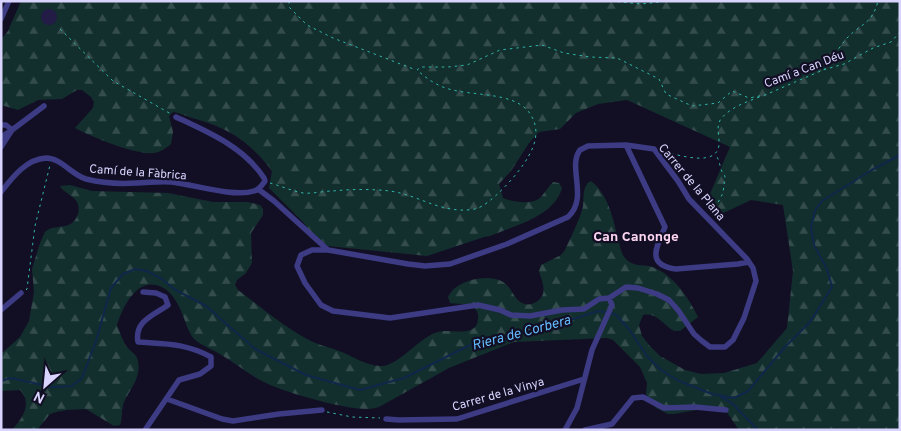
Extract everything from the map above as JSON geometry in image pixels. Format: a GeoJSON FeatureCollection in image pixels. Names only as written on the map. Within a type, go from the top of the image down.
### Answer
{"type":"FeatureCollection","features":[{"type":"Feature","properties":{"kind":"street"},"geometry":{"type":"LineString","coordinates":[[1,20],[9,1]]}},
{"type":"Feature","properties":{"kind":"street"},"geometry":{"type":"LineString","coordinates":[[1,137],[44,106]]}},
{"type":"Feature","properties":{"kind":"street"},"geometry":{"type":"LineString","coordinates":[[176,117],[210,134],[242,154],[262,175],[265,181],[258,189],[328,250]]}},
{"type":"Feature","properties":{"kind":"street"},"geometry":{"type":"LineString","coordinates":[[1,125],[6,125],[12,130]]}},
{"type":"Feature","properties":{"kind":"street"},"geometry":{"type":"LineString","coordinates":[[1,147],[12,130]]}},
{"type":"Feature","properties":{"kind":"street"},"geometry":{"type":"LineString","coordinates":[[626,145],[665,227],[656,247],[655,257],[658,262],[667,268],[676,269],[749,262]]}},
{"type":"Feature","properties":{"kind":"street","name":"Carrer de la Plana"},"geometry":{"type":"LineString","coordinates":[[626,145],[654,149],[690,199],[753,268],[756,281],[744,318],[733,340],[725,347],[710,346],[702,341],[694,334],[669,300],[638,288],[626,287],[609,298],[599,300],[584,309],[562,310],[530,316],[511,315],[500,310],[478,305],[390,318],[333,311],[322,305],[312,293],[297,266],[301,255],[305,252],[328,250],[390,262],[425,266],[450,264],[546,227],[568,217],[574,212],[577,193],[576,158],[580,150],[588,146],[626,145]]}},
{"type":"Feature","properties":{"kind":"street"},"geometry":{"type":"LineString","coordinates":[[1,192],[18,172],[26,166],[42,159],[52,159]]}},
{"type":"Feature","properties":{"kind":"street","name":"Camí de la Fàbrica"},"geometry":{"type":"LineString","coordinates":[[52,159],[79,177],[95,181],[136,184],[177,182],[212,190],[232,192],[253,192],[258,189]]}},
{"type":"Feature","properties":{"kind":"street"},"geometry":{"type":"LineString","coordinates":[[143,292],[156,293],[165,297],[168,305],[142,322],[136,335],[138,342],[195,348],[210,357],[211,366],[200,374],[179,380],[145,430]]}},
{"type":"Feature","properties":{"kind":"street"},"geometry":{"type":"LineString","coordinates":[[1,310],[20,293]]}},
{"type":"Feature","properties":{"kind":"street"},"geometry":{"type":"LineString","coordinates":[[565,430],[577,408],[592,350],[612,305],[609,298]]}},
{"type":"Feature","properties":{"kind":"street","name":"Carrer de la Vinya"},"geometry":{"type":"LineString","coordinates":[[386,419],[457,419],[584,379]]}},
{"type":"Feature","properties":{"kind":"street"},"geometry":{"type":"LineString","coordinates":[[585,430],[612,424],[633,398],[642,397],[664,408],[695,407],[726,410]]}},
{"type":"Feature","properties":{"kind":"street"},"geometry":{"type":"LineString","coordinates":[[167,399],[222,419],[233,421],[322,410]]}},
{"type":"Feature","properties":{"kind":"path"},"geometry":{"type":"LineString","coordinates":[[265,181],[303,193],[349,189],[390,191],[446,208],[474,209],[482,207],[492,200],[527,160],[533,149],[537,134],[534,120],[527,110],[515,102],[485,94],[450,89],[435,84],[417,70],[352,47],[307,25],[289,7],[289,1]]}},
{"type":"Feature","properties":{"kind":"path"},"geometry":{"type":"LineString","coordinates":[[611,1],[641,4],[669,1]]}},
{"type":"Feature","properties":{"kind":"path"},"geometry":{"type":"LineString","coordinates":[[823,70],[849,37],[875,13],[878,1]]}},
{"type":"Feature","properties":{"kind":"path"},"geometry":{"type":"LineString","coordinates":[[60,28],[113,81],[176,117]]}},
{"type":"Feature","properties":{"kind":"path","name":"Camí a Can Déu"},"geometry":{"type":"LineString","coordinates":[[417,70],[421,67],[468,66],[500,50],[542,45],[564,53],[590,57],[617,58],[659,79],[666,94],[692,106],[718,102],[732,91],[749,98],[765,95],[823,70],[844,64],[873,48],[891,42],[900,32]]}},
{"type":"Feature","properties":{"kind":"path"},"geometry":{"type":"LineString","coordinates":[[654,149],[703,159],[715,153],[720,144],[718,125],[721,118],[745,103],[765,95]]}},
{"type":"Feature","properties":{"kind":"path"},"geometry":{"type":"LineString","coordinates":[[704,214],[714,210],[724,189],[725,176],[722,174],[719,158],[715,153]]}},
{"type":"Feature","properties":{"kind":"path"},"geometry":{"type":"LineString","coordinates":[[20,293],[27,289],[35,226],[52,159]]}},
{"type":"Feature","properties":{"kind":"path"},"geometry":{"type":"LineString","coordinates":[[322,410],[352,417],[386,419]]}},
{"type":"Feature","properties":{"kind":"green space"},"geometry":{"type":"Polygon","coordinates":[[[21,1],[900,1],[900,430],[739,430],[726,411],[708,408],[668,414],[656,408],[648,399],[646,394],[647,383],[640,367],[613,340],[607,338],[514,342],[449,368],[379,407],[358,409],[346,407],[277,388],[201,344],[191,335],[173,296],[163,287],[148,285],[136,291],[130,297],[117,325],[127,347],[136,356],[138,364],[137,376],[123,405],[120,425],[114,426],[86,409],[67,410],[50,414],[37,430],[12,430],[25,411],[26,400],[20,390],[1,391],[1,354],[20,337],[29,321],[34,292],[32,269],[45,232],[49,229],[70,224],[76,219],[78,214],[77,202],[60,186],[70,185],[92,191],[168,193],[213,202],[248,202],[260,205],[263,209],[263,215],[251,233],[252,263],[246,273],[237,280],[235,285],[238,290],[274,318],[303,337],[375,366],[393,363],[434,333],[464,331],[474,328],[477,325],[478,319],[476,309],[468,305],[450,303],[448,297],[454,289],[465,282],[492,278],[503,282],[521,302],[530,304],[540,299],[543,292],[539,271],[541,265],[561,255],[565,250],[582,211],[585,188],[591,181],[597,186],[605,199],[614,221],[620,249],[625,258],[629,262],[658,269],[665,274],[679,287],[698,317],[680,331],[674,331],[652,315],[643,315],[639,325],[642,336],[660,356],[685,370],[701,374],[724,373],[757,363],[787,328],[793,271],[783,205],[751,200],[717,216],[707,201],[730,147],[627,100],[598,104],[576,113],[560,129],[539,132],[529,143],[511,171],[499,184],[503,198],[517,202],[532,202],[540,198],[553,182],[559,183],[562,188],[558,198],[551,206],[522,224],[427,256],[328,246],[309,230],[269,188],[272,171],[256,152],[247,144],[219,127],[173,112],[169,116],[173,132],[171,144],[159,152],[146,153],[114,145],[75,128],[93,108],[94,102],[91,97],[82,90],[77,90],[62,99],[38,100],[18,110],[1,105],[1,40],[8,31],[21,1]]]}},
{"type":"Feature","properties":{"kind":"building"},"geometry":{"type":"Polygon","coordinates":[[[49,9],[57,17],[49,25],[41,17],[49,9]]]}},
{"type":"Feature","properties":{"kind":"waterway","name":"Riera de Corbera"},"geometry":{"type":"LineString","coordinates":[[1,381],[11,378],[52,387],[72,386],[82,378],[96,341],[111,288],[123,274],[135,269],[147,271],[162,279],[174,289],[206,306],[255,349],[306,375],[360,390],[404,378],[472,344],[552,326],[598,311],[615,314],[629,329],[647,356],[660,369],[677,380],[712,394],[734,398],[748,391],[785,347],[810,322],[832,287],[827,269],[814,245],[811,227],[815,210],[822,201],[900,155]]}},
{"type":"Feature","properties":{"kind":"waterway"},"geometry":{"type":"LineString","coordinates":[[721,397],[732,403],[758,430]]}},
{"type":"Feature","properties":{"kind":"district","name":"Can Canonge"},"geometry":{"type":"Point","coordinates":[636,236]}}]}
